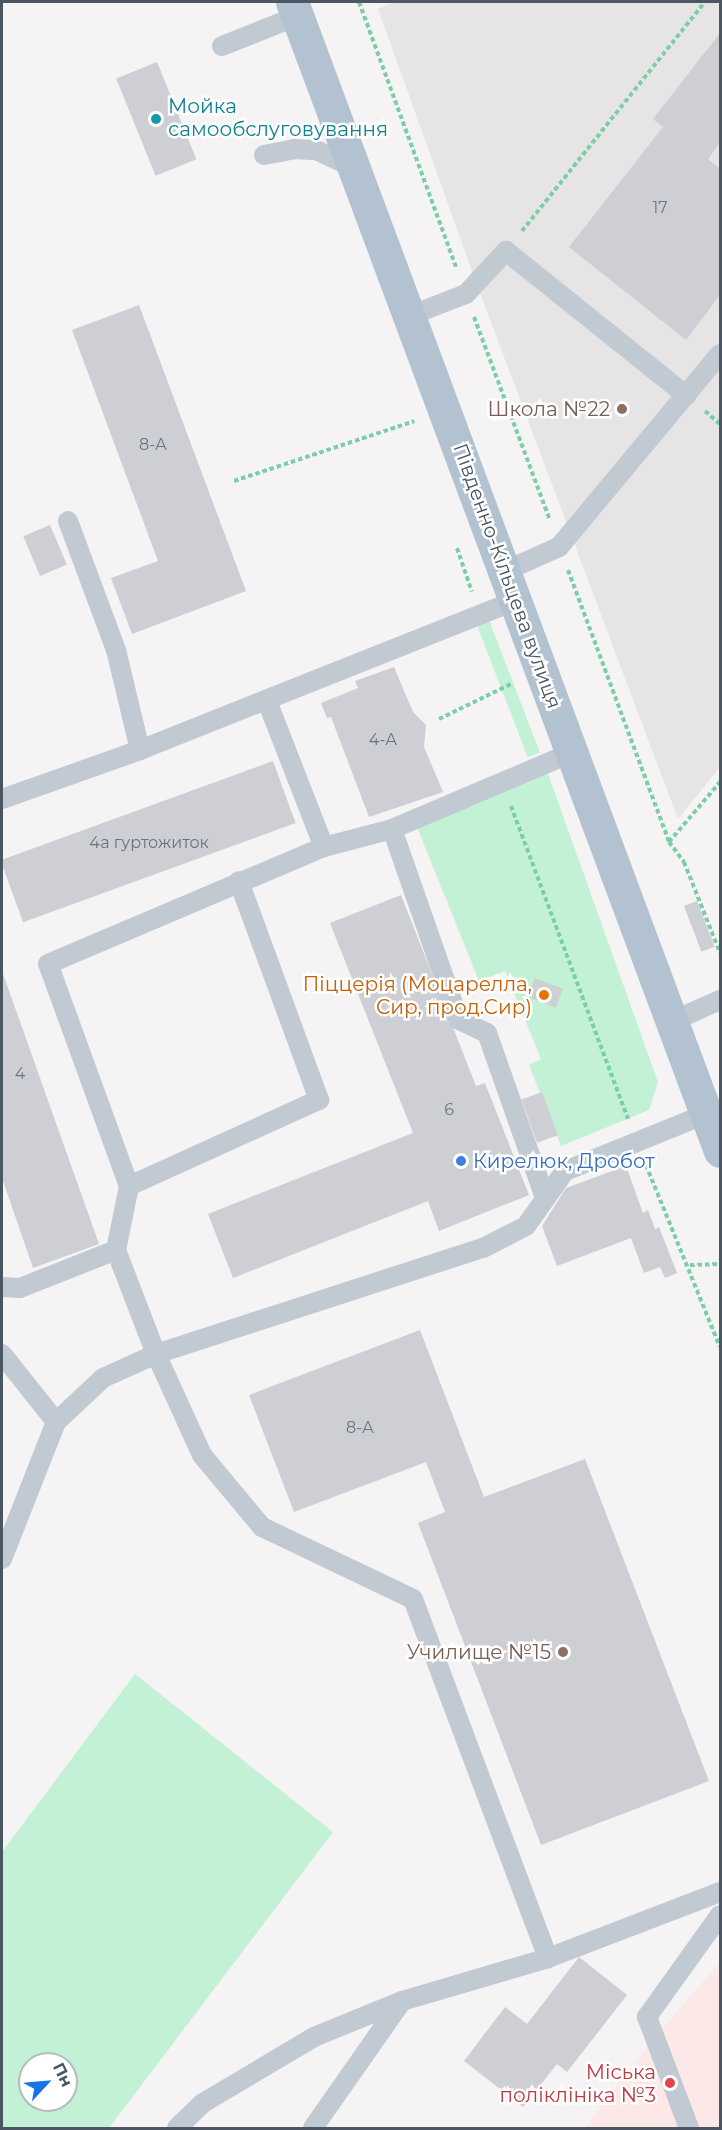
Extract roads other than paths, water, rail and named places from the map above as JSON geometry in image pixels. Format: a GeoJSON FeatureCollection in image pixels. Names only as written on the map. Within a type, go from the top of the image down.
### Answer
{"type":"FeatureCollection","features":[{"type":"Feature","properties":{"kind":"main road","name":"Південно-Кільцева вулиця"},"geometry":{"type":"LineString","coordinates":[[295,9],[720,1151]]}},
{"type":"Feature","properties":{"kind":"lane"},"geometry":{"type":"LineString","coordinates":[[222,46],[295,9]]}},
{"type":"Feature","properties":{"kind":"lane"},"geometry":{"type":"LineString","coordinates":[[264,155],[294,148],[316,150],[354,168]]}},
{"type":"Feature","properties":{"kind":"lane"},"geometry":{"type":"LineString","coordinates":[[409,316],[466,294],[506,251],[686,395]]}},
{"type":"Feature","properties":{"kind":"lane"},"geometry":{"type":"LineString","coordinates":[[2,800],[267,701],[510,585],[560,547],[720,354]]}},
{"type":"Feature","properties":{"kind":"lane"},"geometry":{"type":"LineString","coordinates":[[68,521],[116,650],[140,750]]}},
{"type":"Feature","properties":{"kind":"lane"},"geometry":{"type":"LineString","coordinates":[[267,701],[324,847]]}},
{"type":"Feature","properties":{"kind":"lane"},"geometry":{"type":"LineString","coordinates":[[548,1958],[413,1599],[262,1527],[202,1455],[156,1354],[116,1250],[129,1186],[48,964],[239,881],[324,847],[392,829],[573,752]]}},
{"type":"Feature","properties":{"kind":"lane"},"geometry":{"type":"LineString","coordinates":[[392,829],[459,1020],[487,1033],[544,1195]]}},
{"type":"Feature","properties":{"kind":"lane"},"geometry":{"type":"LineString","coordinates":[[129,1186],[319,1100],[239,881]]}},
{"type":"Feature","properties":{"kind":"lane"},"geometry":{"type":"LineString","coordinates":[[673,1021],[720,1000]]}},
{"type":"Feature","properties":{"kind":"lane"},"geometry":{"type":"LineString","coordinates":[[2,1559],[57,1422],[103,1378],[156,1354],[483,1248],[526,1226],[544,1195],[565,1171],[635,1140],[706,1114]]}},
{"type":"Feature","properties":{"kind":"lane"},"geometry":{"type":"LineString","coordinates":[[2,1287],[20,1288],[116,1250]]}},
{"type":"Feature","properties":{"kind":"lane"},"geometry":{"type":"LineString","coordinates":[[2,1354],[57,1422]]}},
{"type":"Feature","properties":{"kind":"lane"},"geometry":{"type":"LineString","coordinates":[[177,2128],[203,2103],[314,2037],[402,2001],[548,1958],[720,1892]]}},
{"type":"Feature","properties":{"kind":"lane"},"geometry":{"type":"LineString","coordinates":[[689,2128],[647,2017],[720,1915]]}},
{"type":"Feature","properties":{"kind":"lane"},"geometry":{"type":"LineString","coordinates":[[313,2128],[402,2001]]}},
{"type":"Feature","properties":{"kind":"place","name":"Мойка самообслуговування"},"geometry":{"type":"Point","coordinates":[156,119]}},
{"type":"Feature","properties":{"kind":"place","name":"Школа №22"},"geometry":{"type":"Point","coordinates":[622,409]}},
{"type":"Feature","properties":{"kind":"place","name":"Піццерія (Моцарелла, Сир, прод.Сир)"},"geometry":{"type":"Point","coordinates":[544,995]}},
{"type":"Feature","properties":{"kind":"place","name":"Кирелюк, Дробот"},"geometry":{"type":"Point","coordinates":[461,1161]}},
{"type":"Feature","properties":{"kind":"place","name":"Училище №15"},"geometry":{"type":"Point","coordinates":[563,1652]}},
{"type":"Feature","properties":{"kind":"place","name":"Міська поліклініка №3"},"geometry":{"type":"Point","coordinates":[670,2083]}}]}
